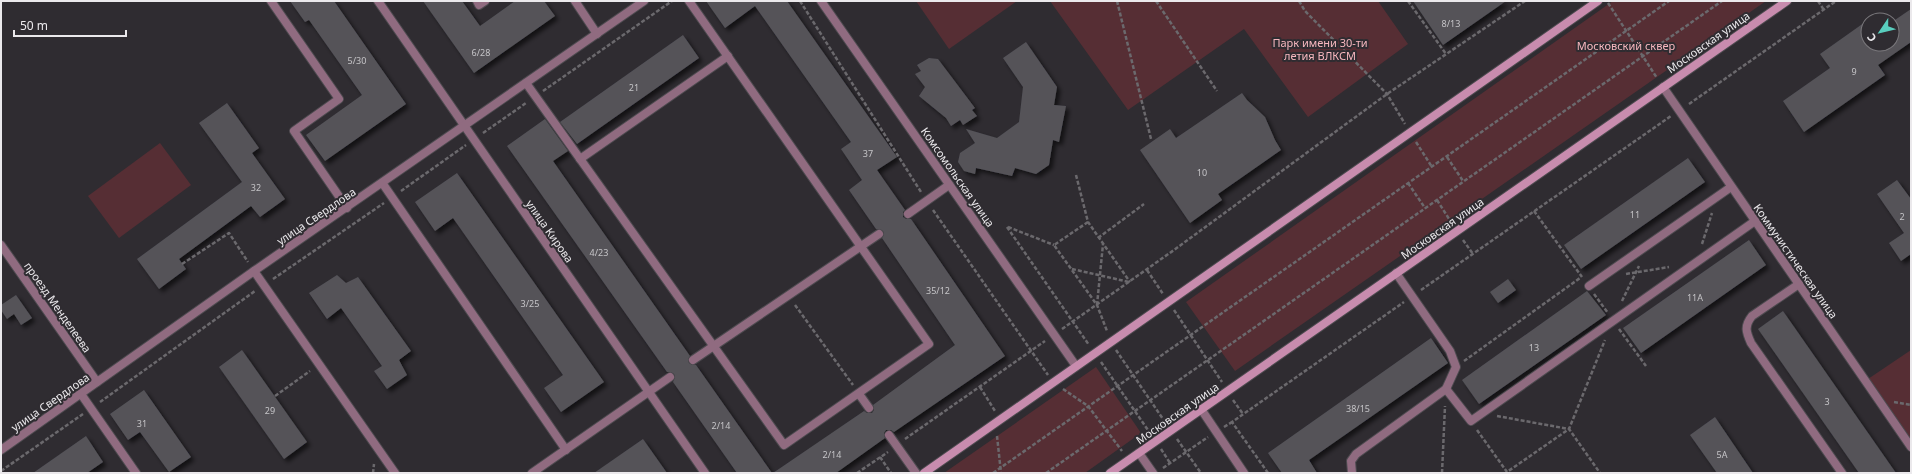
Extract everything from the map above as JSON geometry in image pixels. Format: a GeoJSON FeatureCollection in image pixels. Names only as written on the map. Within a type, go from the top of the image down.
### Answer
{"type":"FeatureCollection","features":[{"type":"Feature","properties":{"kind":"main road"},"geometry":{"type":"LineString","coordinates":[[924,473],[1598,1]]}},
{"type":"Feature","properties":{"kind":"main road","name":"Московская улица"},"geometry":{"type":"LineString","coordinates":[[1110,473],[1788,1]]}},
{"type":"Feature","properties":{"kind":"street"},"geometry":{"type":"LineString","coordinates":[[271,1],[339,99],[294,131],[347,208]]}},
{"type":"Feature","properties":{"kind":"street","name":"улица Кирова"},"geometry":{"type":"LineString","coordinates":[[378,1],[705,473]]}},
{"type":"Feature","properties":{"kind":"street"},"geometry":{"type":"LineString","coordinates":[[476,1],[479,5],[484,1]]}},
{"type":"Feature","properties":{"kind":"street"},"geometry":{"type":"LineString","coordinates":[[575,1],[597,34]]}},
{"type":"Feature","properties":{"kind":"street","name":"улица Свердлова"},"geometry":{"type":"LineString","coordinates":[[1,450],[254,271],[383,184],[644,1]]}},
{"type":"Feature","properties":{"kind":"street"},"geometry":{"type":"LineString","coordinates":[[526,83],[784,445],[930,344],[689,1]]}},
{"type":"Feature","properties":{"kind":"street","name":"Комсомольская улица"},"geometry":{"type":"LineString","coordinates":[[821,1],[1076,366]]}},
{"type":"Feature","properties":{"kind":"street"},"geometry":{"type":"LineString","coordinates":[[580,159],[728,56]]}},
{"type":"Feature","properties":{"kind":"street","name":"Коммунистическая улица"},"geometry":{"type":"LineString","coordinates":[[1663,87],[1911,447]]}},
{"type":"Feature","properties":{"kind":"street"},"geometry":{"type":"LineString","coordinates":[[383,184],[566,450]]}},
{"type":"Feature","properties":{"kind":"street"},"geometry":{"type":"LineString","coordinates":[[908,214],[949,185]]}},
{"type":"Feature","properties":{"kind":"street"},"geometry":{"type":"LineString","coordinates":[[1589,286],[1731,187]]}},
{"type":"Feature","properties":{"kind":"street"},"geometry":{"type":"LineString","coordinates":[[1446,388],[1471,421],[1755,221]]}},
{"type":"Feature","properties":{"kind":"street"},"geometry":{"type":"LineString","coordinates":[[693,360],[879,234]]}},
{"type":"Feature","properties":{"kind":"street","name":"проезд Менделеева"},"geometry":{"type":"LineString","coordinates":[[1,245],[97,382]]}},
{"type":"Feature","properties":{"kind":"street"},"geometry":{"type":"LineString","coordinates":[[254,271],[395,473]]}},
{"type":"Feature","properties":{"kind":"street"},"geometry":{"type":"LineString","coordinates":[[1352,473],[1351,461],[1356,454],[1446,388],[1456,367],[1450,351],[1396,273]]}},
{"type":"Feature","properties":{"kind":"street"},"geometry":{"type":"LineString","coordinates":[[1799,284],[1752,316],[1746,329],[1751,343],[1842,473]]}},
{"type":"Feature","properties":{"kind":"street"},"geometry":{"type":"LineString","coordinates":[[532,473],[670,377]]}},
{"type":"Feature","properties":{"kind":"street"},"geometry":{"type":"LineString","coordinates":[[81,394],[136,473]]}},
{"type":"Feature","properties":{"kind":"street"},"geometry":{"type":"LineString","coordinates":[[859,394],[869,408]]}},
{"type":"Feature","properties":{"kind":"street"},"geometry":{"type":"LineString","coordinates":[[1201,410],[1244,473]]}},
{"type":"Feature","properties":{"kind":"street"},"geometry":{"type":"LineString","coordinates":[[889,435],[916,473]]}},
{"type":"Feature","properties":{"kind":"street"},"geometry":{"type":"LineString","coordinates":[[1139,453],[1157,471]]}},
{"type":"Feature","properties":{"kind":"path"},"geometry":{"type":"LineString","coordinates":[[1,471],[264,285],[672,1]]}},
{"type":"Feature","properties":{"kind":"path"},"geometry":{"type":"LineString","coordinates":[[800,1],[927,201],[1053,382],[1088,406],[1128,460]]}},
{"type":"Feature","properties":{"kind":"path"},"geometry":{"type":"LineString","coordinates":[[1117,1],[1151,139]]}},
{"type":"Feature","properties":{"kind":"path"},"geometry":{"type":"LineString","coordinates":[[1156,1],[1217,91]]}},
{"type":"Feature","properties":{"kind":"path"},"geometry":{"type":"LineString","coordinates":[[1298,1],[1305,11],[1387,94],[1432,167]]}},
{"type":"Feature","properties":{"kind":"path"},"geometry":{"type":"LineString","coordinates":[[1408,1],[1446,54]]}},
{"type":"Feature","properties":{"kind":"path"},"geometry":{"type":"LineString","coordinates":[[858,473],[1147,270],[1387,94],[1525,1]]}},
{"type":"Feature","properties":{"kind":"path"},"geometry":{"type":"LineString","coordinates":[[1607,1],[1663,87]]}},
{"type":"Feature","properties":{"kind":"path"},"geometry":{"type":"LineString","coordinates":[[993,473],[1669,1]]}},
{"type":"Feature","properties":{"kind":"path"},"geometry":{"type":"LineString","coordinates":[[1046,473],[1722,1]]}},
{"type":"Feature","properties":{"kind":"path"},"geometry":{"type":"LineString","coordinates":[[1818,1],[1824,10]]}},
{"type":"Feature","properties":{"kind":"path"},"geometry":{"type":"LineString","coordinates":[[1157,471],[1232,422],[1836,1]]}},
{"type":"Feature","properties":{"kind":"path"},"geometry":{"type":"LineString","coordinates":[[1447,156],[1463,181]]}},
{"type":"Feature","properties":{"kind":"path"},"geometry":{"type":"LineString","coordinates":[[1076,175],[1088,222],[1130,282]]}},
{"type":"Feature","properties":{"kind":"path"},"geometry":{"type":"LineString","coordinates":[[1408,183],[1425,208]]}},
{"type":"Feature","properties":{"kind":"path"},"geometry":{"type":"LineString","coordinates":[[1696,263],[1718,196]]}},
{"type":"Feature","properties":{"kind":"path"},"geometry":{"type":"LineString","coordinates":[[1098,238],[1144,204]]}},
{"type":"Feature","properties":{"kind":"path"},"geometry":{"type":"LineString","coordinates":[[1054,245],[1088,222]]}},
{"type":"Feature","properties":{"kind":"path"},"geometry":{"type":"LineString","coordinates":[[1007,226],[1054,245],[1096,305],[1111,342],[1201,473]]}},
{"type":"Feature","properties":{"kind":"path"},"geometry":{"type":"LineString","coordinates":[[182,264],[228,233],[254,271]]}},
{"type":"Feature","properties":{"kind":"path"},"geometry":{"type":"LineString","coordinates":[[1096,305],[1103,243]]}},
{"type":"Feature","properties":{"kind":"path"},"geometry":{"type":"LineString","coordinates":[[1471,421],[1507,472],[1569,429],[1613,321],[1634,273],[1642,261]]}},
{"type":"Feature","properties":{"kind":"path"},"geometry":{"type":"LineString","coordinates":[[1621,275],[1673,267]]}},
{"type":"Feature","properties":{"kind":"path"},"geometry":{"type":"LineString","coordinates":[[1072,269],[1130,282]]}},
{"type":"Feature","properties":{"kind":"path"},"geometry":{"type":"LineString","coordinates":[[1147,270],[1243,414]]}},
{"type":"Feature","properties":{"kind":"path"},"geometry":{"type":"LineString","coordinates":[[1456,367],[1582,277]]}},
{"type":"Feature","properties":{"kind":"path"},"geometry":{"type":"LineString","coordinates":[[789,295],[859,394]]}},
{"type":"Feature","properties":{"kind":"path"},"geometry":{"type":"LineString","coordinates":[[275,396],[319,364]]}},
{"type":"Feature","properties":{"kind":"path"},"geometry":{"type":"LineString","coordinates":[[1442,473],[1446,388]]}},
{"type":"Feature","properties":{"kind":"path"},"geometry":{"type":"LineString","coordinates":[[1482,413],[1569,429],[1600,473]]}},
{"type":"Feature","properties":{"kind":"path"},"geometry":{"type":"LineString","coordinates":[[1232,422],[1268,473]]}},
{"type":"Feature","properties":{"kind":"path"},"geometry":{"type":"LineString","coordinates":[[880,457],[891,473]]}},
{"type":"Feature","properties":{"kind":"green space"},"geometry":{"type":"Polygon","coordinates":[[[916,1],[1017,1],[949,49],[916,1]]]}},
{"type":"Feature","properties":{"kind":"green space","name":"Парк имени 30-ти летия ВЛКСМ"},"geometry":{"type":"Polygon","coordinates":[[[1050,1],[1378,1],[1408,44],[1308,117],[1244,29],[1128,110],[1050,1]]]}},
{"type":"Feature","properties":{"kind":"green space","name":"Московский сквер"},"geometry":{"type":"Polygon","coordinates":[[[1613,1],[1766,1],[1235,371],[1186,302],[1613,1]]]}},
{"type":"Feature","properties":{"kind":"green space"},"geometry":{"type":"Polygon","coordinates":[[[160,143],[191,185],[119,238],[88,196],[160,143]]]}},
{"type":"Feature","properties":{"kind":"green space"},"geometry":{"type":"Polygon","coordinates":[[[1911,350],[1911,440],[1868,379],[1911,350]]]}},
{"type":"Feature","properties":{"kind":"green space"},"geometry":{"type":"Polygon","coordinates":[[[1096,367],[1141,433],[1085,473],[944,473],[1096,367]]]}},
{"type":"Feature","properties":{"kind":"building"},"geometry":{"type":"Polygon","coordinates":[[[290,1],[334,1],[406,104],[325,161],[306,135],[362,95],[309,20],[305,22],[290,1]]]}},
{"type":"Feature","properties":{"kind":"building"},"geometry":{"type":"Polygon","coordinates":[[[423,1],[462,1],[480,26],[515,1],[544,1],[555,16],[474,73],[423,1]]]}},
{"type":"Feature","properties":{"kind":"building"},"geometry":{"type":"Polygon","coordinates":[[[706,1],[787,1],[897,157],[877,170],[905,210],[903,212],[903,217],[906,219],[911,219],[1005,356],[894,432],[891,430],[886,430],[884,433],[885,438],[836,473],[773,473],[864,411],[867,413],[872,413],[874,410],[873,405],[955,345],[882,238],[884,234],[883,231],[876,229],[849,190],[862,180],[841,149],[851,142],[755,6],[725,28],[706,1]]]}},
{"type":"Feature","properties":{"kind":"building"},"geometry":{"type":"Polygon","coordinates":[[[1413,1],[1506,1],[1443,45],[1413,1]]]}},
{"type":"Feature","properties":{"kind":"building"},"geometry":{"type":"Polygon","coordinates":[[[1911,9],[1911,42],[1900,50],[1900,17],[1911,9]]]}},
{"type":"Feature","properties":{"kind":"building"},"geometry":{"type":"Polygon","coordinates":[[[1860,26],[1860,52],[1897,52],[1878,65],[1885,75],[1804,132],[1783,101],[1830,68],[1820,54],[1860,26]]]}},
{"type":"Feature","properties":{"kind":"building"},"geometry":{"type":"Polygon","coordinates":[[[683,35],[699,58],[577,144],[560,122],[683,35]]]}},
{"type":"Feature","properties":{"kind":"building"},"geometry":{"type":"Polygon","coordinates":[[[1026,42],[1057,87],[1054,105],[1066,106],[1059,142],[1053,140],[1049,165],[1036,174],[1015,168],[1012,176],[976,168],[975,174],[964,171],[958,162],[960,153],[975,143],[966,129],[997,138],[1019,122],[1023,87],[1003,58],[1026,42]]]}},
{"type":"Feature","properties":{"kind":"building"},"geometry":{"type":"Polygon","coordinates":[[[929,58],[938,59],[975,108],[972,110],[977,116],[963,125],[960,120],[951,126],[946,118],[919,96],[925,87],[915,74],[921,71],[917,65],[929,58]]]}},
{"type":"Feature","properties":{"kind":"building"},"geometry":{"type":"Polygon","coordinates":[[[1242,93],[1247,100],[1265,117],[1281,150],[1218,194],[1222,200],[1190,223],[1140,150],[1170,129],[1176,138],[1242,93]]]}},
{"type":"Feature","properties":{"kind":"building"},"geometry":{"type":"Polygon","coordinates":[[[227,103],[259,148],[252,153],[285,199],[260,217],[251,206],[179,259],[186,269],[159,289],[137,259],[242,182],[199,123],[227,103]]]}},
{"type":"Feature","properties":{"kind":"building"},"geometry":{"type":"Polygon","coordinates":[[[545,119],[568,151],[553,161],[690,356],[688,360],[689,363],[696,365],[772,473],[737,473],[673,382],[675,377],[674,374],[667,372],[507,146],[545,119]]]}},
{"type":"Feature","properties":{"kind":"building"},"geometry":{"type":"Polygon","coordinates":[[[1688,158],[1705,182],[1581,269],[1564,245],[1688,158]]]}},
{"type":"Feature","properties":{"kind":"building"},"geometry":{"type":"Polygon","coordinates":[[[457,173],[604,382],[561,412],[544,388],[563,375],[453,218],[435,231],[415,202],[457,173]]]}},
{"type":"Feature","properties":{"kind":"building"},"geometry":{"type":"Polygon","coordinates":[[[1897,180],[1911,199],[1911,254],[1901,261],[1889,243],[1904,233],[1877,194],[1897,180]]]}},
{"type":"Feature","properties":{"kind":"building"},"geometry":{"type":"Polygon","coordinates":[[[1749,240],[1766,265],[1641,353],[1623,328],[1749,240]]]}},
{"type":"Feature","properties":{"kind":"building"},"geometry":{"type":"Polygon","coordinates":[[[337,275],[346,283],[358,277],[411,351],[399,360],[407,375],[387,389],[374,371],[382,366],[341,308],[327,319],[309,293],[337,275]]]}},
{"type":"Feature","properties":{"kind":"building"},"geometry":{"type":"Polygon","coordinates":[[[1508,279],[1516,290],[1498,303],[1490,292],[1508,279]]]}},
{"type":"Feature","properties":{"kind":"building"},"geometry":{"type":"Polygon","coordinates":[[[1587,291],[1606,315],[1479,404],[1462,380],[1587,291]]]}},
{"type":"Feature","properties":{"kind":"building"},"geometry":{"type":"Polygon","coordinates":[[[16,295],[32,318],[21,325],[14,314],[7,319],[1,310],[1,305],[16,295]]]}},
{"type":"Feature","properties":{"kind":"building"},"geometry":{"type":"Polygon","coordinates":[[[1783,311],[1896,473],[1859,473],[1758,329],[1783,311]]]}},
{"type":"Feature","properties":{"kind":"building"},"geometry":{"type":"Polygon","coordinates":[[[1431,338],[1448,363],[1309,460],[1317,473],[1282,473],[1268,453],[1431,338]]]}},
{"type":"Feature","properties":{"kind":"building"},"geometry":{"type":"Polygon","coordinates":[[[242,350],[307,442],[284,459],[219,367],[242,350]]]}},
{"type":"Feature","properties":{"kind":"building"},"geometry":{"type":"Polygon","coordinates":[[[144,390],[191,457],[169,472],[140,432],[128,440],[110,414],[144,390]]]}},
{"type":"Feature","properties":{"kind":"building"},"geometry":{"type":"Polygon","coordinates":[[[1715,417],[1753,473],[1717,473],[1690,435],[1715,417]]]}},
{"type":"Feature","properties":{"kind":"building"},"geometry":{"type":"Polygon","coordinates":[[[86,436],[103,462],[87,473],[33,473],[86,436]]]}},
{"type":"Feature","properties":{"kind":"building"},"geometry":{"type":"Polygon","coordinates":[[[643,439],[667,473],[594,473],[643,439]]]}}]}
